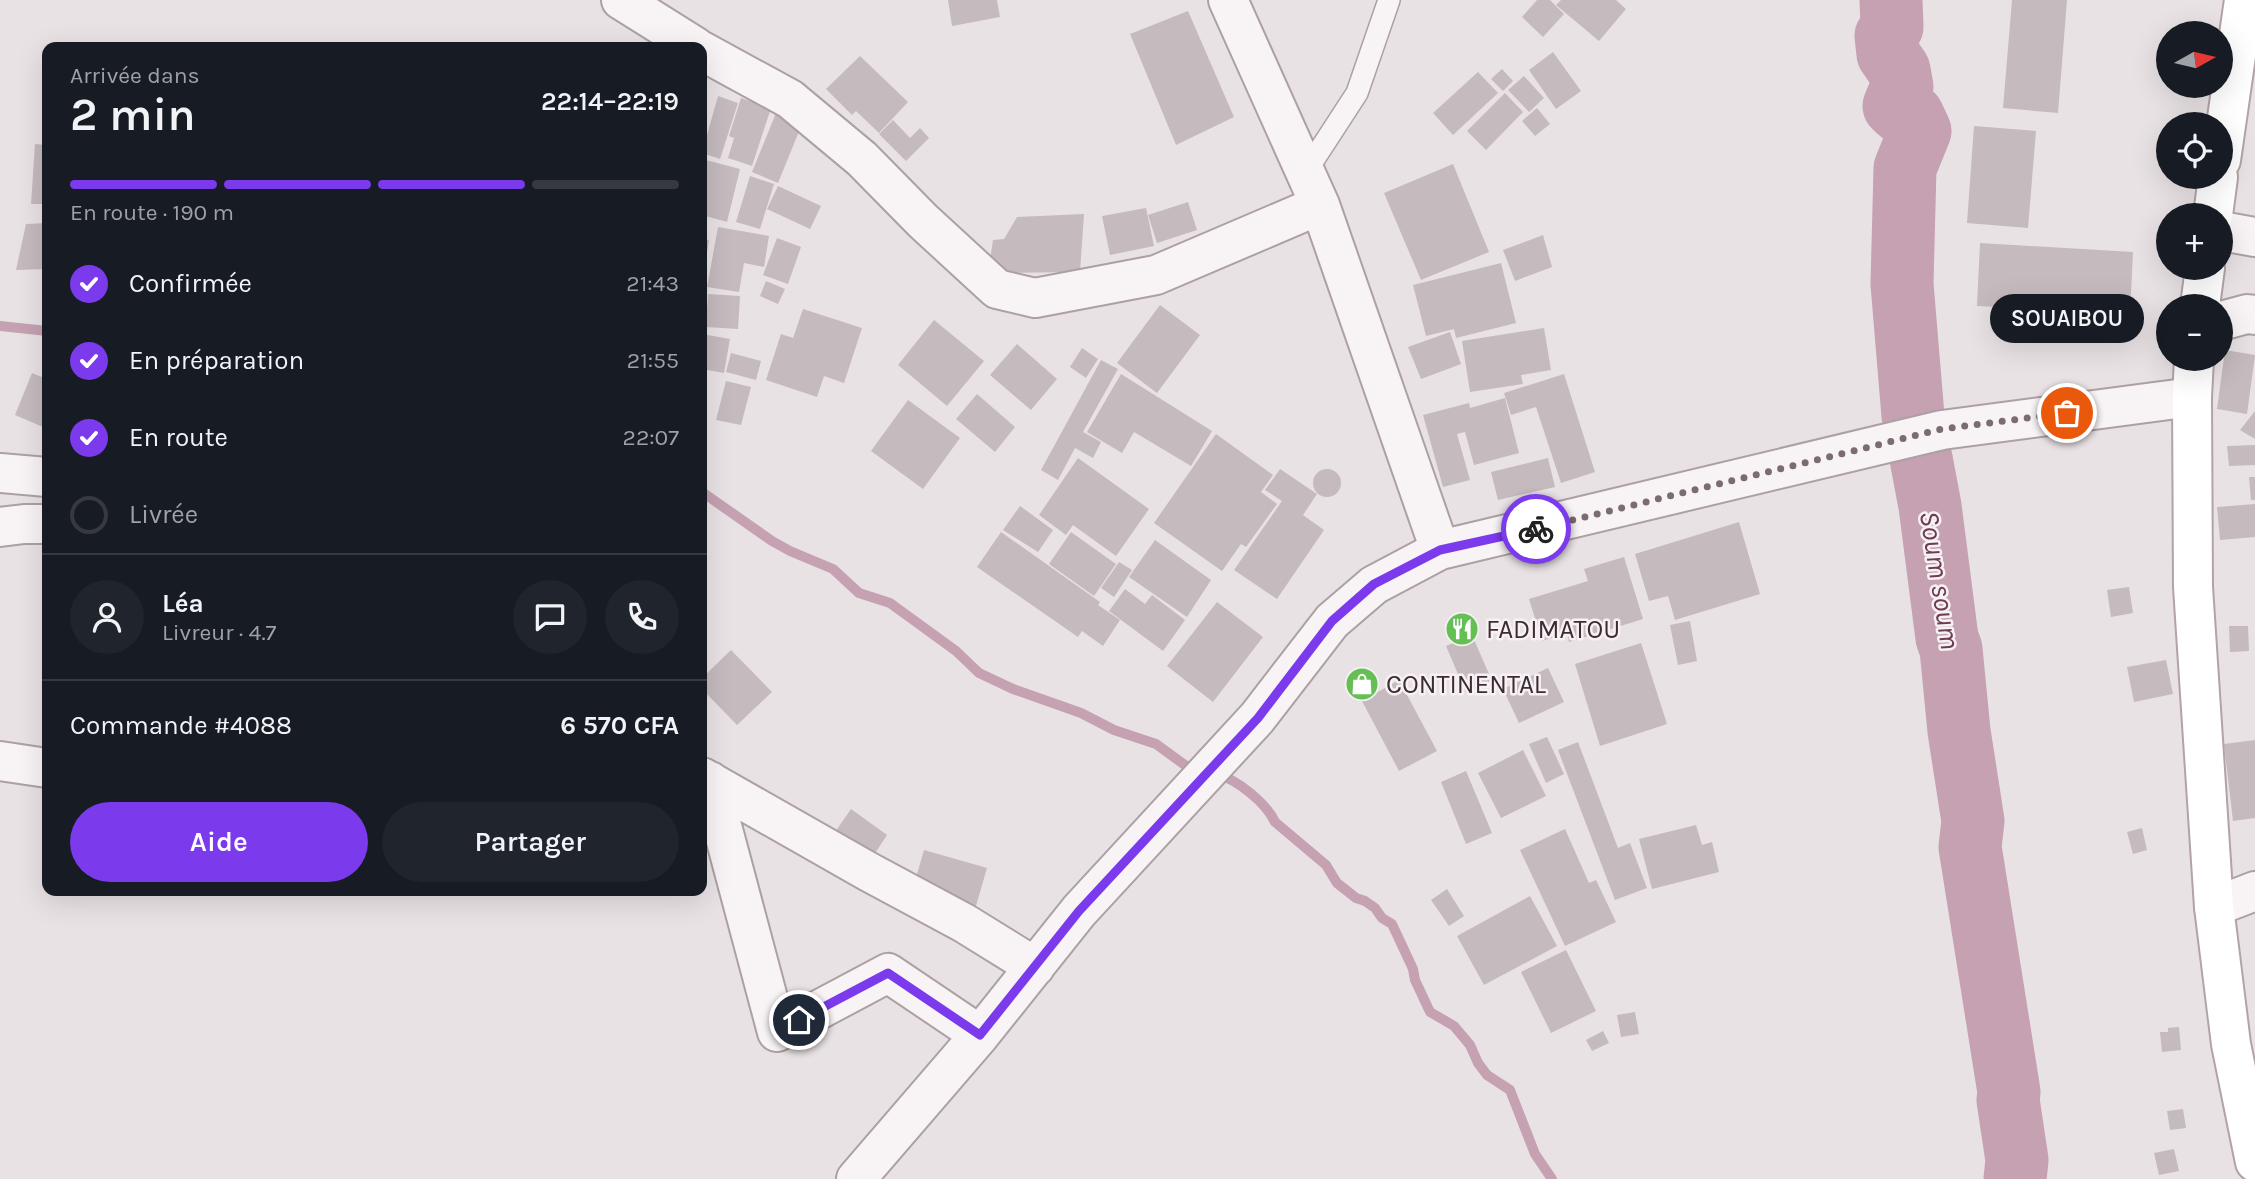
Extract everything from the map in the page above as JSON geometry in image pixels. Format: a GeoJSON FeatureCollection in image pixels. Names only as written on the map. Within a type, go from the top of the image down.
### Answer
{"type":"FeatureCollection","features":[{"type":"Feature","properties":{"kind":"main road"},"geometry":{"type":"LineString","coordinates":[[2228,112],[2244,0]]}},
{"type":"Feature","properties":{"kind":"main road"},"geometry":{"type":"LineString","coordinates":[[2193,371],[2193,587],[2214,907],[2231,1044],[2255,1162]]}},
{"type":"Feature","properties":{"kind":"street"},"geometry":{"type":"LineString","coordinates":[[621,0],[688,42]]}},
{"type":"Feature","properties":{"kind":"street"},"geometry":{"type":"LineString","coordinates":[[1228,0],[1312,189],[1440,550]]}},
{"type":"Feature","properties":{"kind":"street"},"geometry":{"type":"LineString","coordinates":[[707,54],[790,99],[862,159],[923,221],[997,289],[1035,298],[1156,275],[1312,189]]}},
{"type":"Feature","properties":{"kind":"street"},"geometry":{"type":"LineString","coordinates":[[2233,233],[2255,237]]}},
{"type":"Feature","properties":{"kind":"street"},"geometry":{"type":"LineString","coordinates":[[2233,318],[2255,315]]}},
{"type":"Feature","properties":{"kind":"street"},"geometry":{"type":"LineString","coordinates":[[856,1179],[980,1035],[1079,911],[1258,718],[1332,621],[1374,584],[1440,550],[1942,429],[2192,397]]}},
{"type":"Feature","properties":{"kind":"street"},"geometry":{"type":"LineString","coordinates":[[0,472],[42,476]]}},
{"type":"Feature","properties":{"kind":"street"},"geometry":{"type":"LineString","coordinates":[[0,527],[42,524]]}},
{"type":"Feature","properties":{"kind":"street"},"geometry":{"type":"LineString","coordinates":[[0,761],[42,767]]}},
{"type":"Feature","properties":{"kind":"street"},"geometry":{"type":"LineString","coordinates":[[707,780],[964,923],[1035,967]]}},
{"type":"Feature","properties":{"kind":"street"},"geometry":{"type":"LineString","coordinates":[[707,783],[777,1032],[888,973],[980,1035]]}},
{"type":"Feature","properties":{"kind":"street"},"geometry":{"type":"LineString","coordinates":[[2214,907],[2255,891]]}},
{"type":"Feature","properties":{"kind":"lane"},"geometry":{"type":"LineString","coordinates":[[1312,189],[1357,93],[1389,0]]}},
{"type":"Feature","properties":{"kind":"building"},"geometry":{"type":"Polygon","coordinates":[[[948,0],[997,0],[1000,17],[952,26],[948,0]]]}},
{"type":"Feature","properties":{"kind":"building"},"geometry":{"type":"Polygon","coordinates":[[[1537,0],[1550,0],[1564,14],[1543,37],[1522,17],[1537,0]]]}},
{"type":"Feature","properties":{"kind":"building"},"geometry":{"type":"Polygon","coordinates":[[[1561,0],[1616,0],[1626,9],[1599,41],[1556,5],[1561,0]]]}},
{"type":"Feature","properties":{"kind":"building"},"geometry":{"type":"Polygon","coordinates":[[[2012,0],[2067,0],[2058,113],[2003,108],[2012,0]]]}},
{"type":"Feature","properties":{"kind":"building"},"geometry":{"type":"Polygon","coordinates":[[[1188,11],[1234,117],[1176,145],[1130,34],[1188,11]]]}},
{"type":"Feature","properties":{"kind":"building"},"geometry":{"type":"Polygon","coordinates":[[[1553,52],[1581,91],[1556,109],[1529,70],[1553,52]]]}},
{"type":"Feature","properties":{"kind":"building"},"geometry":{"type":"Polygon","coordinates":[[[860,56],[908,102],[879,133],[856,111],[852,115],[826,89],[860,56]]]}},
{"type":"Feature","properties":{"kind":"building"},"geometry":{"type":"Polygon","coordinates":[[[1502,69],[1513,81],[1503,91],[1491,79],[1502,69]]]}},
{"type":"Feature","properties":{"kind":"building"},"geometry":{"type":"Polygon","coordinates":[[[1478,72],[1498,93],[1453,135],[1433,113],[1478,72]]]}},
{"type":"Feature","properties":{"kind":"building"},"geometry":{"type":"Polygon","coordinates":[[[1524,76],[1544,98],[1529,112],[1508,90],[1524,76]]]}},
{"type":"Feature","properties":{"kind":"building"},"geometry":{"type":"Polygon","coordinates":[[[1505,93],[1523,112],[1486,150],[1467,131],[1505,93]]]}},
{"type":"Feature","properties":{"kind":"building"},"geometry":{"type":"Polygon","coordinates":[[[718,96],[738,103],[720,159],[707,155],[707,135],[718,96]]]}},
{"type":"Feature","properties":{"kind":"building"},"geometry":{"type":"Polygon","coordinates":[[[741,98],[771,108],[752,166],[728,158],[734,138],[729,136],[741,98]]]}},
{"type":"Feature","properties":{"kind":"building"},"geometry":{"type":"Polygon","coordinates":[[[1537,108],[1550,124],[1535,136],[1522,121],[1537,108]]]}},
{"type":"Feature","properties":{"kind":"building"},"geometry":{"type":"Polygon","coordinates":[[[776,113],[802,124],[778,183],[752,172],[776,113]]]}},
{"type":"Feature","properties":{"kind":"building"},"geometry":{"type":"Polygon","coordinates":[[[893,120],[910,138],[920,128],[929,138],[906,161],[879,134],[893,120]]]}},
{"type":"Feature","properties":{"kind":"building"},"geometry":{"type":"Polygon","coordinates":[[[1974,126],[2036,131],[2028,228],[1967,223],[1974,126]]]}},
{"type":"Feature","properties":{"kind":"building"},"geometry":{"type":"Polygon","coordinates":[[[35,144],[42,145],[42,204],[31,204],[35,144]]]}},
{"type":"Feature","properties":{"kind":"building"},"geometry":{"type":"Polygon","coordinates":[[[707,160],[740,169],[727,222],[707,216],[707,160]]]}},
{"type":"Feature","properties":{"kind":"building"},"geometry":{"type":"Polygon","coordinates":[[[1453,164],[1489,252],[1421,280],[1384,193],[1453,164]]]}},
{"type":"Feature","properties":{"kind":"building"},"geometry":{"type":"Polygon","coordinates":[[[750,176],[774,184],[760,229],[736,222],[750,176]]]}},
{"type":"Feature","properties":{"kind":"building"},"geometry":{"type":"Polygon","coordinates":[[[778,186],[821,206],[810,229],[767,209],[778,186]]]}},
{"type":"Feature","properties":{"kind":"building"},"geometry":{"type":"Polygon","coordinates":[[[1188,202],[1197,230],[1157,243],[1148,215],[1188,202]]]}},
{"type":"Feature","properties":{"kind":"building"},"geometry":{"type":"Polygon","coordinates":[[[1146,208],[1154,246],[1110,255],[1102,216],[1146,208]]]}},
{"type":"Feature","properties":{"kind":"building"},"geometry":{"type":"Polygon","coordinates":[[[1084,214],[1080,272],[988,273],[993,240],[1004,239],[1017,217],[1084,214]]]}},
{"type":"Feature","properties":{"kind":"building"},"geometry":{"type":"Polygon","coordinates":[[[42,223],[42,269],[16,270],[26,224],[42,223]]]}},
{"type":"Feature","properties":{"kind":"building"},"geometry":{"type":"Polygon","coordinates":[[[718,227],[769,236],[764,267],[744,263],[739,292],[707,287],[718,227]]]}},
{"type":"Feature","properties":{"kind":"building"},"geometry":{"type":"Polygon","coordinates":[[[1543,235],[1552,267],[1515,281],[1503,250],[1543,235]]]}},
{"type":"Feature","properties":{"kind":"building"},"geometry":{"type":"Polygon","coordinates":[[[777,238],[801,247],[788,284],[763,275],[777,238]]]}},
{"type":"Feature","properties":{"kind":"building"},"geometry":{"type":"Polygon","coordinates":[[[1980,243],[2133,252],[2130,314],[1977,306],[1980,243]]]}},
{"type":"Feature","properties":{"kind":"building"},"geometry":{"type":"Polygon","coordinates":[[[1501,263],[1516,323],[1456,338],[1454,329],[1426,336],[1413,285],[1501,263]]]}},
{"type":"Feature","properties":{"kind":"building"},"geometry":{"type":"Polygon","coordinates":[[[766,281],[785,289],[778,304],[760,296],[766,281]]]}},
{"type":"Feature","properties":{"kind":"building"},"geometry":{"type":"Polygon","coordinates":[[[708,294],[740,296],[738,329],[707,327],[708,294]]]}},
{"type":"Feature","properties":{"kind":"building"},"geometry":{"type":"Polygon","coordinates":[[[1160,305],[1200,335],[1157,393],[1117,363],[1160,305]]]}},
{"type":"Feature","properties":{"kind":"building"},"geometry":{"type":"Polygon","coordinates":[[[803,309],[862,328],[844,383],[824,376],[817,397],[766,380],[781,334],[793,338],[803,309]]]}},
{"type":"Feature","properties":{"kind":"building"},"geometry":{"type":"Polygon","coordinates":[[[934,320],[984,361],[947,406],[898,365],[934,320]]]}},
{"type":"Feature","properties":{"kind":"building"},"geometry":{"type":"Polygon","coordinates":[[[1544,328],[1551,370],[1521,375],[1523,384],[1470,392],[1462,341],[1544,328]]]}},
{"type":"Feature","properties":{"kind":"building"},"geometry":{"type":"Polygon","coordinates":[[[1450,332],[1461,364],[1421,379],[1408,347],[1450,332]]]}},
{"type":"Feature","properties":{"kind":"building"},"geometry":{"type":"Polygon","coordinates":[[[707,335],[730,339],[724,373],[707,370],[707,335]]]}},
{"type":"Feature","properties":{"kind":"building"},"geometry":{"type":"Polygon","coordinates":[[[1017,344],[1057,379],[1031,410],[990,375],[1017,344]]]}},
{"type":"Feature","properties":{"kind":"building"},"geometry":{"type":"Polygon","coordinates":[[[1082,348],[1098,359],[1086,378],[1070,367],[1082,348]]]}},
{"type":"Feature","properties":{"kind":"building"},"geometry":{"type":"Polygon","coordinates":[[[2233,351],[2255,355],[2247,414],[2217,409],[2222,371],[2233,371],[2233,351]]]}},
{"type":"Feature","properties":{"kind":"building"},"geometry":{"type":"Polygon","coordinates":[[[731,353],[761,361],[756,380],[726,372],[731,353]]]}},
{"type":"Feature","properties":{"kind":"building"},"geometry":{"type":"Polygon","coordinates":[[[1101,360],[1118,369],[1083,432],[1101,442],[1093,458],[1075,448],[1058,480],[1041,470],[1101,360]]]}},
{"type":"Feature","properties":{"kind":"building"},"geometry":{"type":"Polygon","coordinates":[[[32,373],[42,377],[42,427],[15,415],[32,373]]]}},
{"type":"Feature","properties":{"kind":"building"},"geometry":{"type":"Polygon","coordinates":[[[1121,374],[1212,431],[1191,466],[1134,432],[1122,453],[1087,432],[1121,374]]]}},
{"type":"Feature","properties":{"kind":"building"},"geometry":{"type":"Polygon","coordinates":[[[1564,374],[1595,472],[1561,483],[1536,407],[1511,415],[1504,393],[1564,374]]]}},
{"type":"Feature","properties":{"kind":"building"},"geometry":{"type":"Polygon","coordinates":[[[726,381],[751,387],[741,425],[716,420],[726,381]]]}},
{"type":"Feature","properties":{"kind":"building"},"geometry":{"type":"Polygon","coordinates":[[[977,394],[1015,427],[995,452],[956,419],[977,394]]]}},
{"type":"Feature","properties":{"kind":"building"},"geometry":{"type":"Polygon","coordinates":[[[1505,398],[1519,453],[1474,465],[1465,432],[1457,434],[1470,480],[1443,487],[1423,415],[1469,403],[1470,408],[1505,398]]]}},
{"type":"Feature","properties":{"kind":"building"},"geometry":{"type":"Polygon","coordinates":[[[908,400],[960,438],[923,489],[871,451],[908,400]]]}},
{"type":"Feature","properties":{"kind":"building"},"geometry":{"type":"Polygon","coordinates":[[[2255,411],[2255,439],[2240,430],[2255,411]]]}},
{"type":"Feature","properties":{"kind":"building"},"geometry":{"type":"Polygon","coordinates":[[[1216,434],[1273,475],[1261,492],[1277,504],[1246,547],[1241,544],[1222,571],[1154,523],[1216,434]]]}},
{"type":"Feature","properties":{"kind":"building"},"geometry":{"type":"Polygon","coordinates":[[[2255,445],[2255,465],[2229,466],[2227,446],[2255,445]]]}},
{"type":"Feature","properties":{"kind":"building"},"geometry":{"type":"Polygon","coordinates":[[[1078,458],[1149,509],[1116,556],[1073,525],[1066,535],[1039,515],[1078,458]]]}},
{"type":"Feature","properties":{"kind":"building"},"geometry":{"type":"Polygon","coordinates":[[[1548,458],[1555,487],[1498,500],[1491,472],[1548,458]]]}},
{"type":"Feature","properties":{"kind":"building"},"geometry":{"type":"Polygon","coordinates":[[[1280,469],[1317,494],[1303,515],[1324,530],[1277,599],[1234,570],[1282,501],[1265,490],[1280,469]]]}},
{"type":"Feature","properties":{"kind":"building"},"geometry":{"type":"Polygon","coordinates":[[[1327,469],[1337,473],[1341,483],[1337,493],[1327,497],[1317,493],[1313,483],[1317,473],[1327,469]]]}},
{"type":"Feature","properties":{"kind":"building"},"geometry":{"type":"Polygon","coordinates":[[[2249,477],[2255,477],[2255,500],[2251,500],[2249,477]]]}},
{"type":"Feature","properties":{"kind":"building"},"geometry":{"type":"Polygon","coordinates":[[[2255,504],[2255,537],[2220,540],[2217,507],[2255,504]]]}},
{"type":"Feature","properties":{"kind":"building"},"geometry":{"type":"Polygon","coordinates":[[[1020,506],[1053,530],[1038,552],[1003,530],[1020,506]]]}},
{"type":"Feature","properties":{"kind":"building"},"geometry":{"type":"Polygon","coordinates":[[[1739,522],[1760,594],[1675,620],[1668,596],[1649,601],[1635,554],[1739,522]]]}},
{"type":"Feature","properties":{"kind":"building"},"geometry":{"type":"Polygon","coordinates":[[[1001,532],[1100,602],[1098,605],[1120,620],[1103,646],[1082,631],[1078,637],[977,567],[1001,532]]]}},
{"type":"Feature","properties":{"kind":"building"},"geometry":{"type":"Polygon","coordinates":[[[1071,532],[1116,564],[1094,596],[1049,564],[1071,532]]]}},
{"type":"Feature","properties":{"kind":"building"},"geometry":{"type":"Polygon","coordinates":[[[1155,540],[1211,580],[1187,617],[1129,577],[1155,540]]]}},
{"type":"Feature","properties":{"kind":"building"},"geometry":{"type":"Polygon","coordinates":[[[1624,557],[1643,619],[1569,642],[1567,633],[1542,641],[1529,599],[1588,581],[1584,569],[1624,557]]]}},
{"type":"Feature","properties":{"kind":"building"},"geometry":{"type":"Polygon","coordinates":[[[1119,562],[1132,570],[1114,597],[1101,588],[1119,562]]]}},
{"type":"Feature","properties":{"kind":"building"},"geometry":{"type":"Polygon","coordinates":[[[2129,587],[2133,613],[2111,617],[2107,590],[2129,587]]]}},
{"type":"Feature","properties":{"kind":"building"},"geometry":{"type":"Polygon","coordinates":[[[1125,589],[1145,604],[1152,595],[1185,620],[1163,651],[1109,611],[1125,589]]]}},
{"type":"Feature","properties":{"kind":"building"},"geometry":{"type":"Polygon","coordinates":[[[1217,602],[1263,637],[1213,702],[1167,666],[1217,602]]]}},
{"type":"Feature","properties":{"kind":"building"},"geometry":{"type":"Polygon","coordinates":[[[1690,621],[1697,661],[1678,665],[1670,625],[1690,621]]]}},
{"type":"Feature","properties":{"kind":"building"},"geometry":{"type":"Polygon","coordinates":[[[2229,626],[2248,626],[2249,651],[2230,652],[2229,626]]]}},
{"type":"Feature","properties":{"kind":"building"},"geometry":{"type":"Polygon","coordinates":[[[1472,635],[1492,681],[1466,693],[1446,646],[1472,635]]]}},
{"type":"Feature","properties":{"kind":"building"},"geometry":{"type":"Polygon","coordinates":[[[1641,643],[1667,724],[1600,746],[1575,664],[1641,643]]]}},
{"type":"Feature","properties":{"kind":"building"},"geometry":{"type":"Polygon","coordinates":[[[731,650],[772,692],[737,725],[707,694],[707,673],[731,650]]]}},
{"type":"Feature","properties":{"kind":"building"},"geometry":{"type":"Polygon","coordinates":[[[2166,660],[2173,694],[2134,702],[2127,667],[2166,660]]]}},
{"type":"Feature","properties":{"kind":"building"},"geometry":{"type":"Polygon","coordinates":[[[1548,668],[1564,702],[1519,723],[1503,689],[1548,668]]]}},
{"type":"Feature","properties":{"kind":"building"},"geometry":{"type":"Polygon","coordinates":[[[1399,680],[1437,751],[1399,771],[1362,701],[1399,680]]]}},
{"type":"Feature","properties":{"kind":"building"},"geometry":{"type":"Polygon","coordinates":[[[1547,737],[1564,774],[1546,783],[1529,744],[1547,737]]]}},
{"type":"Feature","properties":{"kind":"building"},"geometry":{"type":"Polygon","coordinates":[[[2255,740],[2255,818],[2233,821],[2224,744],[2255,740]]]}},
{"type":"Feature","properties":{"kind":"building"},"geometry":{"type":"Polygon","coordinates":[[[1578,742],[1618,848],[1630,843],[1647,888],[1615,900],[1558,750],[1578,742]]]}},
{"type":"Feature","properties":{"kind":"building"},"geometry":{"type":"Polygon","coordinates":[[[1523,750],[1546,796],[1501,818],[1478,773],[1523,750]]]}},
{"type":"Feature","properties":{"kind":"building"},"geometry":{"type":"Polygon","coordinates":[[[1466,771],[1492,833],[1466,844],[1441,782],[1466,771]]]}},
{"type":"Feature","properties":{"kind":"building"},"geometry":{"type":"Polygon","coordinates":[[[851,809],[887,835],[870,861],[833,835],[851,809]]]}},
{"type":"Feature","properties":{"kind":"building"},"geometry":{"type":"Polygon","coordinates":[[[1696,825],[1702,845],[1712,842],[1719,872],[1652,889],[1639,839],[1696,825]]]}},
{"type":"Feature","properties":{"kind":"building"},"geometry":{"type":"Polygon","coordinates":[[[2142,828],[2147,850],[2133,854],[2127,832],[2142,828]]]}},
{"type":"Feature","properties":{"kind":"building"},"geometry":{"type":"Polygon","coordinates":[[[1565,829],[1589,883],[1596,880],[1616,922],[1565,946],[1520,850],[1565,829]]]}},
{"type":"Feature","properties":{"kind":"building"},"geometry":{"type":"Polygon","coordinates":[[[924,850],[987,868],[976,906],[913,888],[924,850]]]}},
{"type":"Feature","properties":{"kind":"building"},"geometry":{"type":"Polygon","coordinates":[[[1447,889],[1464,916],[1449,926],[1431,900],[1447,889]]]}},
{"type":"Feature","properties":{"kind":"building"},"geometry":{"type":"Polygon","coordinates":[[[1530,896],[1557,946],[1484,985],[1457,936],[1530,896]]]}},
{"type":"Feature","properties":{"kind":"building"},"geometry":{"type":"Polygon","coordinates":[[[1566,950],[1596,1011],[1551,1033],[1521,972],[1566,950]]]}},
{"type":"Feature","properties":{"kind":"building"},"geometry":{"type":"Polygon","coordinates":[[[1635,1012],[1639,1034],[1621,1037],[1617,1015],[1635,1012]]]}},
{"type":"Feature","properties":{"kind":"building"},"geometry":{"type":"Polygon","coordinates":[[[2179,1027],[2181,1050],[2162,1052],[2160,1032],[2179,1027]]]}},
{"type":"Feature","properties":{"kind":"building"},"geometry":{"type":"Polygon","coordinates":[[[1603,1031],[1609,1043],[1592,1051],[1586,1040],[1603,1031]]]}},
{"type":"Feature","properties":{"kind":"building"},"geometry":{"type":"Polygon","coordinates":[[[2183,1109],[2186,1128],[2170,1130],[2167,1111],[2183,1109]]]}},
{"type":"Feature","properties":{"kind":"building"},"geometry":{"type":"Polygon","coordinates":[[[2174,1149],[2179,1171],[2159,1175],[2154,1153],[2174,1149]]]}},
{"type":"Feature","properties":{"kind":"waterway","name":"Soum soum"},"geometry":{"type":"LineString","coordinates":[[1891,0],[1892,27],[1886,36],[1888,54],[1899,70],[1902,87],[1894,106],[1913,116],[1920,131],[1905,168],[1902,284],[1913,416],[1930,506],[1947,638],[1951,649],[1959,731],[1973,821],[1970,847],[2009,1092],[2017,1160],[2015,1179]]}},
{"type":"Feature","properties":{"kind":"waterway"},"geometry":{"type":"LineString","coordinates":[[0,326],[42,330]]}},
{"type":"Feature","properties":{"kind":"waterway"},"geometry":{"type":"LineString","coordinates":[[707,496],[772,541],[833,569],[859,593],[890,603],[956,651],[979,673],[1013,689],[1081,713],[1114,730],[1156,744],[1189,768],[1200,770]]}},
{"type":"Feature","properties":{"kind":"waterway"},"geometry":{"type":"LineString","coordinates":[[1216,774],[1233,781],[1250,793],[1265,807],[1275,822],[1326,865],[1337,883],[1375,908],[1382,918],[1392,924],[1430,1012],[1454,1026],[1470,1045],[1487,1075],[1510,1090],[1535,1154],[1552,1179]]}},
{"type":"Feature","properties":{"kind":"way so far"},"geometry":{"type":"LineString","coordinates":[[1536,529],[1942,429],[2067,413]]}},
{"type":"Feature","properties":{"kind":"place","name":"SOUAIBOU"},"geometry":{"type":"Point","coordinates":[2067,413]}},
{"type":"Feature","properties":{"kind":"place","name":"FADIMATOU"},"geometry":{"type":"Point","coordinates":[1462,629]}},
{"type":"Feature","properties":{"kind":"place","name":"CONTINENTAL"},"geometry":{"type":"Point","coordinates":[1362,684]}},
{"type":"Feature","properties":{"kind":"route"},"geometry":{"type":"LineString","coordinates":[[799,1020],[888,973],[980,1035],[1079,911],[1258,718],[1332,621],[1374,584],[1440,550],[1536,529]]}}]}
